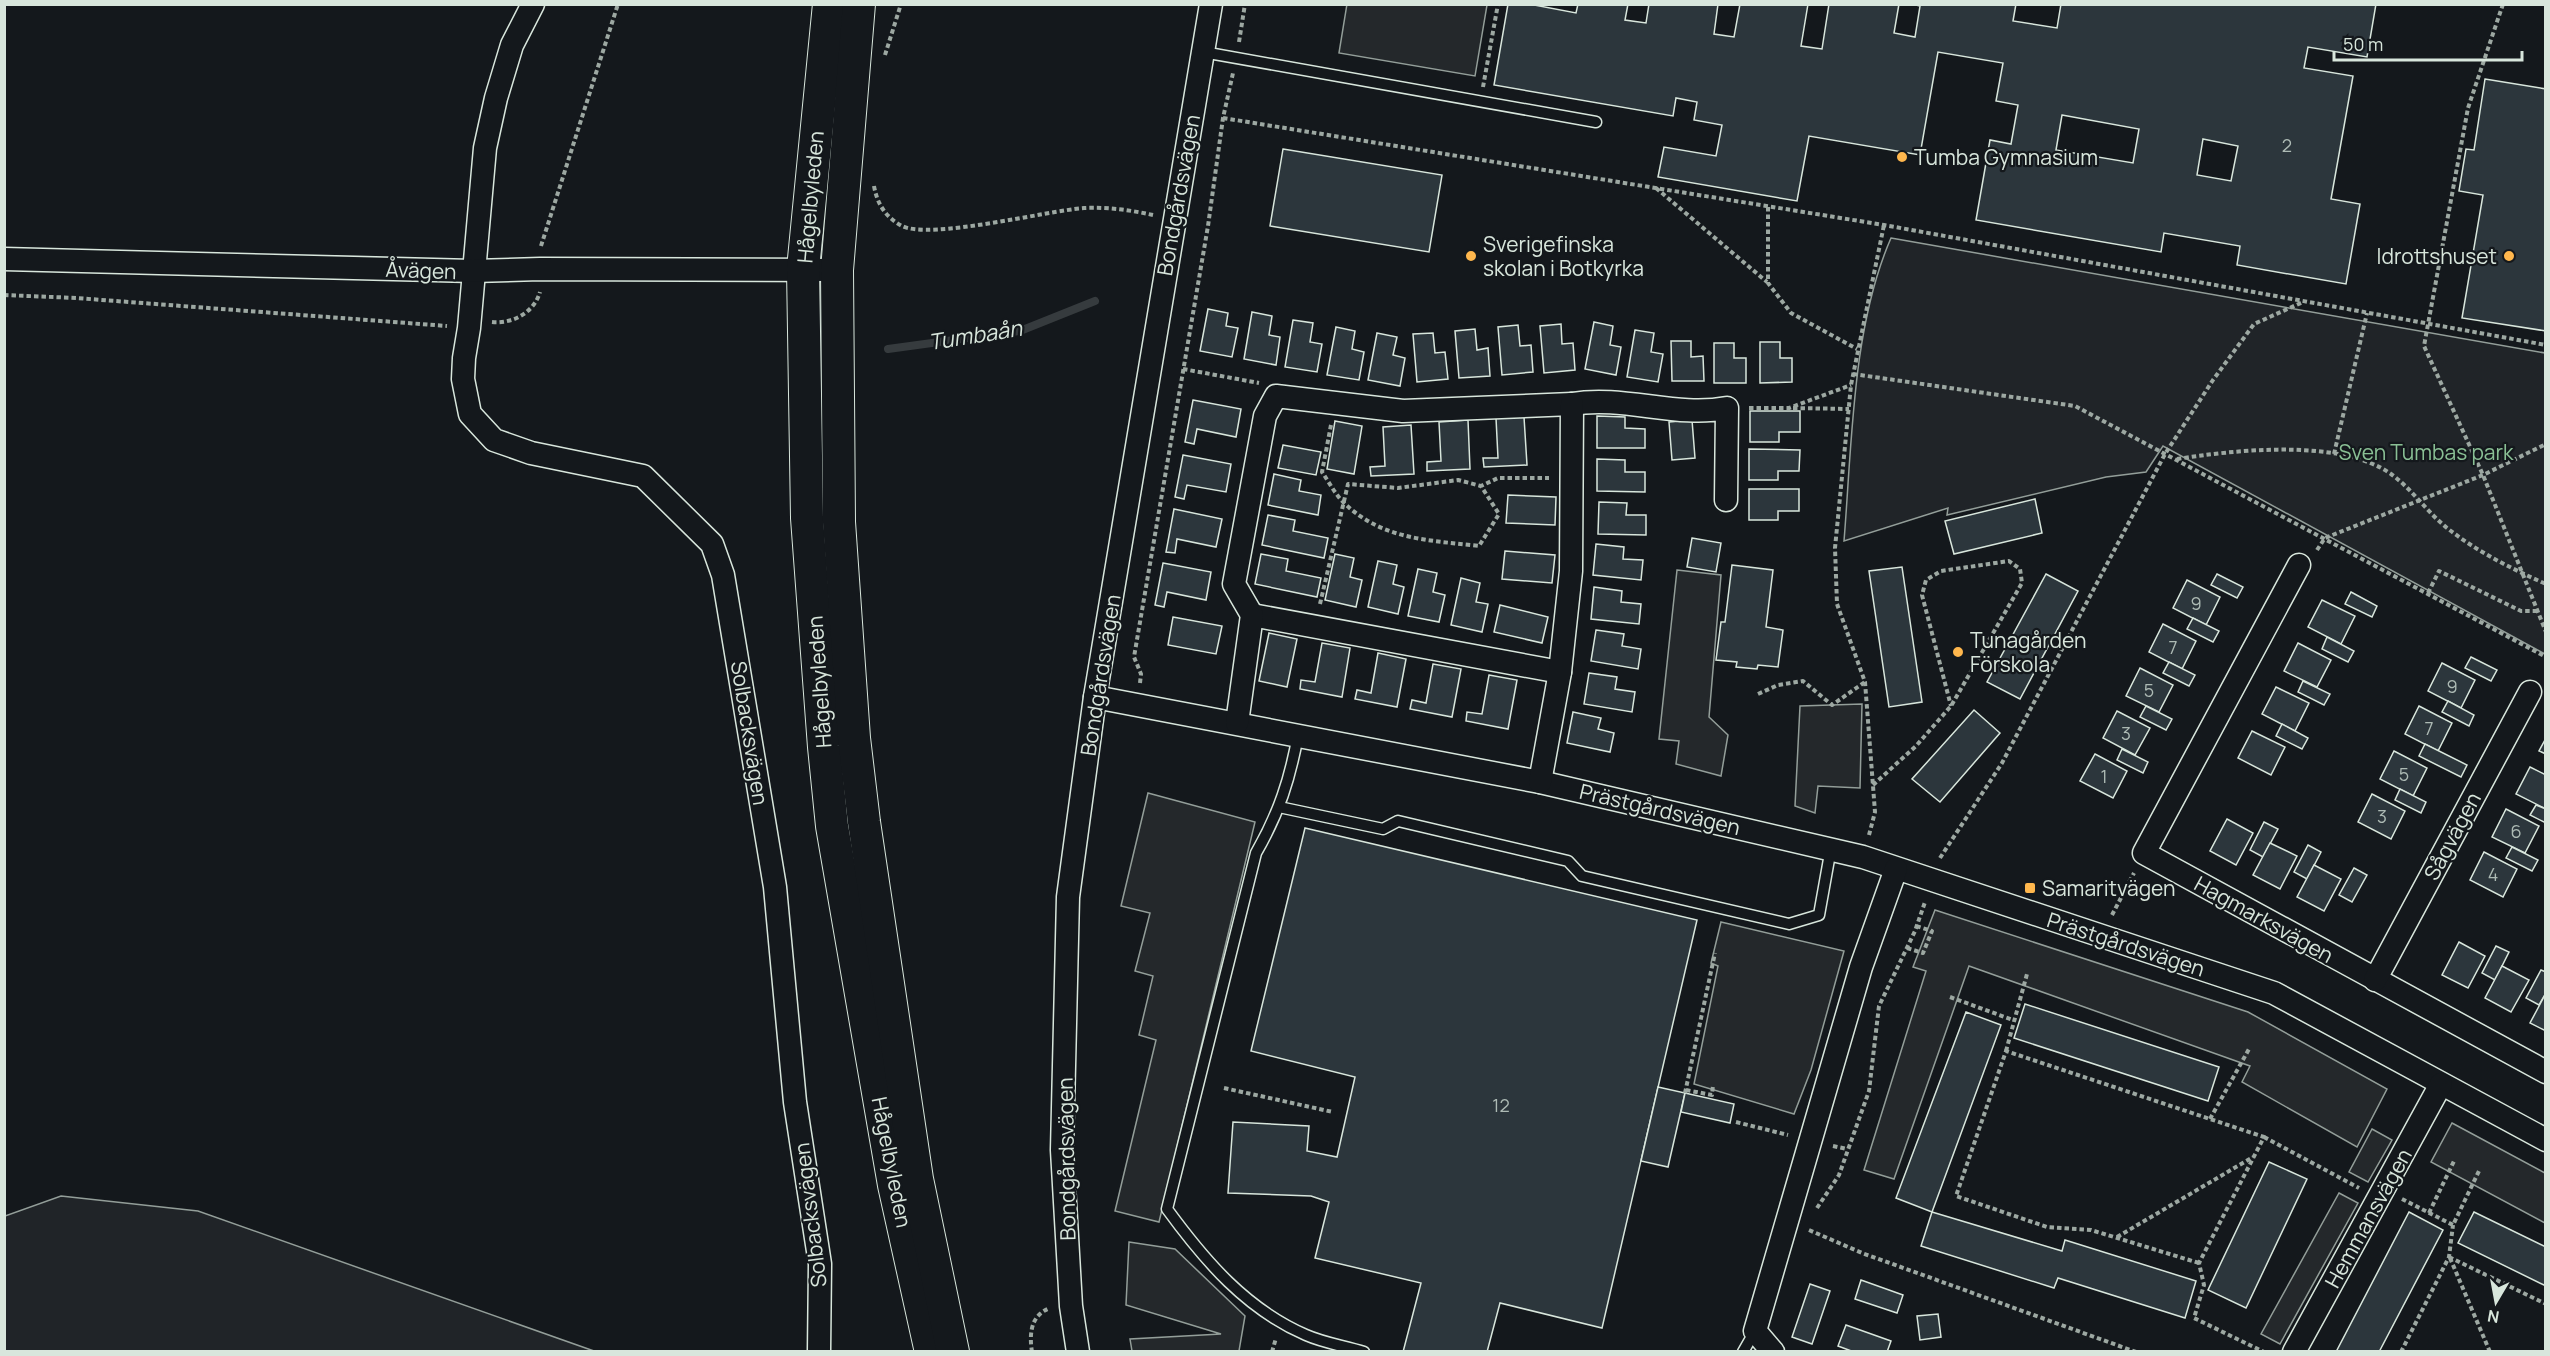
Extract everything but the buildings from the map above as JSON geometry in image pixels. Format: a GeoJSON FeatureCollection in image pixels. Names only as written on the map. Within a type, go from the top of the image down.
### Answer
{"type":"FeatureCollection","features":[{"type":"Feature","properties":{"kind":"main road","name":"Hågelbyleden"},"geometry":{"type":"LineString","coordinates":[[829,4],[803,269],[807,518],[824,747],[832,826],[894,1185],[931,1352]]}},
{"type":"Feature","properties":{"kind":"main road","name":"Hågelbyleden"},"geometry":{"type":"LineString","coordinates":[[859,4],[837,270],[838,522],[854,738],[864,822],[916,1179],[953,1352]]}},
{"type":"Feature","properties":{"kind":"street","name":"Solbacksvägen"},"geometry":{"type":"LineString","coordinates":[[533,4],[512,45],[485,147],[463,380],[470,414],[494,440],[531,453],[643,476],[712,544],[723,575],[775,887],[795,1102],[820,1264],[819,1352]]}},
{"type":"Feature","properties":{"kind":"street","name":"Bondgårdsvägen"},"geometry":{"type":"LineString","coordinates":[[1078,1352],[1071,1306],[1062,1150],[1068,897],[1095,697],[1211,4]]}},
{"type":"Feature","properties":{"kind":"street","name":"Åvägen"},"geometry":{"type":"LineString","coordinates":[[4,259],[473,272],[540,269],[837,270]]}},
{"type":"Feature","properties":{"kind":"street"},"geometry":{"type":"LineString","coordinates":[[1237,723],[1252,615],[1234,584],[1265,416],[1276,396],[1404,411],[1572,404],[1597,399],[1707,412],[1727,408],[1726,500]]}},
{"type":"Feature","properties":{"kind":"street"},"geometry":{"type":"LineString","coordinates":[[1540,783],[1560,672],[1571,571],[1572,404]]}},
{"type":"Feature","properties":{"kind":"street"},"geometry":{"type":"LineString","coordinates":[[2144,853],[2299,565]]}},
{"type":"Feature","properties":{"kind":"street"},"geometry":{"type":"LineString","coordinates":[[1252,615],[1560,672]]}},
{"type":"Feature","properties":{"kind":"street","name":"Sågvägen"},"geometry":{"type":"LineString","coordinates":[[2375,980],[2530,692]]}},
{"type":"Feature","properties":{"kind":"street","name":"Prästgårdsvägen"},"geometry":{"type":"LineString","coordinates":[[1095,697],[1540,783],[1831,847],[2274,993],[2546,1140]]}},
{"type":"Feature","properties":{"kind":"street","name":"Hagmarksvägen"},"geometry":{"type":"LineString","coordinates":[[2144,853],[2546,1072]]}},
{"type":"Feature","properties":{"kind":"street"},"geometry":{"type":"LineString","coordinates":[[1773,1352],[1755,1331],[1795,1224],[1861,968],[1896,868]]}},
{"type":"Feature","properties":{"kind":"street","name":"Hemmansvägen"},"geometry":{"type":"LineString","coordinates":[[2294,1352],[2441,1084]]}},
{"type":"Feature","properties":{"kind":"lane"},"geometry":{"type":"LineString","coordinates":[[1203,52],[1236,60],[1365,79],[1596,122]]}},
{"type":"Feature","properties":{"kind":"lane"},"geometry":{"type":"LineString","coordinates":[[1299,735],[1289,781],[1257,853],[1167,1209],[1191,1242],[1231,1286],[1266,1314],[1308,1336],[1364,1352]]}},
{"type":"Feature","properties":{"kind":"lane"},"geometry":{"type":"LineString","coordinates":[[1279,807],[1383,829],[1398,821],[1568,861],[1582,876],[1789,924],[1819,915],[1831,847]]}},
{"type":"Feature","properties":{"kind":"lane"},"geometry":{"type":"LineString","coordinates":[[1743,1352],[1755,1331]]}},
{"type":"Feature","properties":{"kind":"path"},"geometry":{"type":"LineString","coordinates":[[4,295],[76,298],[469,328],[480,319],[504,323],[531,309],[540,295],[544,234],[618,4]]}},
{"type":"Feature","properties":{"kind":"path"},"geometry":{"type":"LineString","coordinates":[[882,61],[901,4]]}},
{"type":"Feature","properties":{"kind":"path"},"geometry":{"type":"LineString","coordinates":[[1136,704],[1141,674],[1134,657],[1208,226],[1223,118],[1245,4]]}},
{"type":"Feature","properties":{"kind":"path"},"geometry":{"type":"LineString","coordinates":[[1481,101],[1498,4]]}},
{"type":"Feature","properties":{"kind":"path"},"geometry":{"type":"LineString","coordinates":[[2503,4],[2468,108],[2424,346],[2483,475],[2546,632]]}},
{"type":"Feature","properties":{"kind":"path"},"geometry":{"type":"LineString","coordinates":[[1223,118],[1884,225],[2546,345]]}},
{"type":"Feature","properties":{"kind":"path"},"geometry":{"type":"LineString","coordinates":[[873,183],[878,206],[902,226],[937,230],[1084,208],[1124,209],[1208,226]]}},
{"type":"Feature","properties":{"kind":"path"},"geometry":{"type":"LineString","coordinates":[[1655,187],[1768,283],[1791,313],[1857,349]]}},
{"type":"Feature","properties":{"kind":"path"},"geometry":{"type":"LineString","coordinates":[[1768,207],[1768,283]]}},
{"type":"Feature","properties":{"kind":"path"},"geometry":{"type":"LineString","coordinates":[[1863,857],[1875,812],[1865,682],[1837,604],[1835,548],[1851,385],[1884,225]]}},
{"type":"Feature","properties":{"kind":"path"},"geometry":{"type":"LineString","coordinates":[[2136,1352],[1862,1253],[1795,1224],[1839,1175],[1869,1091],[1879,1006],[1917,926],[1941,854],[2002,763],[2165,454],[2213,380],[2254,324],[2303,302]]}},
{"type":"Feature","properties":{"kind":"path"},"geometry":{"type":"LineString","coordinates":[[2334,454],[2367,313]]}},
{"type":"Feature","properties":{"kind":"path"},"geometry":{"type":"LineString","coordinates":[[1183,369],[1272,386],[1276,396]]}},
{"type":"Feature","properties":{"kind":"path"},"geometry":{"type":"LineString","coordinates":[[1853,374],[2075,406],[2546,657]]}},
{"type":"Feature","properties":{"kind":"path"},"geometry":{"type":"LineString","coordinates":[[1789,408],[1851,385]]}},
{"type":"Feature","properties":{"kind":"path"},"geometry":{"type":"LineString","coordinates":[[1335,404],[1322,472],[1342,502],[1372,525],[1407,538],[1479,546],[1499,514],[1481,486]]}},
{"type":"Feature","properties":{"kind":"path"},"geometry":{"type":"LineString","coordinates":[[1737,408],[1849,409]]}},
{"type":"Feature","properties":{"kind":"path"},"geometry":{"type":"LineString","coordinates":[[2325,538],[2483,475],[2546,444]]}},
{"type":"Feature","properties":{"kind":"path"},"geometry":{"type":"LineString","coordinates":[[2176,459],[2255,449],[2334,454],[2368,463],[2390,473],[2457,535],[2525,575],[2546,584]]}},
{"type":"Feature","properties":{"kind":"path"},"geometry":{"type":"LineString","coordinates":[[1314,628],[1348,484],[1398,488],[1458,480],[1481,486],[1498,478],[1572,478]]}},
{"type":"Feature","properties":{"kind":"path"},"geometry":{"type":"LineString","coordinates":[[1873,785],[1916,746],[1951,706],[2022,583],[2020,569],[2009,561],[1941,571],[1926,580],[1922,595],[1951,706]]}},
{"type":"Feature","properties":{"kind":"path"},"geometry":{"type":"LineString","coordinates":[[2428,593],[2439,572],[2521,611],[2538,610]]}},
{"type":"Feature","properties":{"kind":"path"},"geometry":{"type":"LineString","coordinates":[[1758,694],[1778,685],[1803,681],[1833,705],[1865,682]]}},
{"type":"Feature","properties":{"kind":"path"},"geometry":{"type":"LineString","coordinates":[[2112,915],[2144,853]]}},
{"type":"Feature","properties":{"kind":"path"},"geometry":{"type":"LineString","coordinates":[[1907,948],[1923,953],[1932,931],[1917,926]]}},
{"type":"Feature","properties":{"kind":"path"},"geometry":{"type":"LineString","coordinates":[[1713,1085],[1712,1095],[1685,1091],[1715,953]]}},
{"type":"Feature","properties":{"kind":"path"},"geometry":{"type":"LineString","coordinates":[[2027,974],[2006,1051],[1956,1196],[2047,1227],[2091,1230],[2199,1263]]}},
{"type":"Feature","properties":{"kind":"path"},"geometry":{"type":"LineString","coordinates":[[1950,997],[2013,1020]]}},
{"type":"Feature","properties":{"kind":"path"},"geometry":{"type":"LineString","coordinates":[[2210,1119],[2249,1050]]}},
{"type":"Feature","properties":{"kind":"path"},"geometry":{"type":"LineString","coordinates":[[2006,1051],[2264,1137],[2381,1194],[2453,1225]]}},
{"type":"Feature","properties":{"kind":"path"},"geometry":{"type":"LineString","coordinates":[[1224,1088],[1333,1112]]}},
{"type":"Feature","properties":{"kind":"path"},"geometry":{"type":"LineString","coordinates":[[2264,1137],[2199,1263],[2204,1285],[2194,1318],[2264,1352]]}},
{"type":"Feature","properties":{"kind":"path"},"geometry":{"type":"LineString","coordinates":[[2117,1238],[2255,1155]]}},
{"type":"Feature","properties":{"kind":"path"},"geometry":{"type":"LineString","coordinates":[[2429,1213],[2455,1159]]}},
{"type":"Feature","properties":{"kind":"path"},"geometry":{"type":"LineString","coordinates":[[2401,1352],[2449,1257],[2453,1225],[2479,1171]]}},
{"type":"Feature","properties":{"kind":"path"},"geometry":{"type":"LineString","coordinates":[[2449,1257],[2546,1304]]}},
{"type":"Feature","properties":{"kind":"path"},"geometry":{"type":"LineString","coordinates":[[2449,1257],[2490,1352]]}},
{"type":"Feature","properties":{"kind":"green space","name":"Sven Tumbas park"},"geometry":{"type":"Polygon","coordinates":[[[1891,238],[2545,353],[2545,654],[2163,446],[2146,472],[2106,477],[1947,515],[1948,508],[1844,541],[1852,426],[1861,347],[1868,309],[1891,238]]]}},
{"type":"Feature","properties":{"kind":"green space"},"geometry":{"type":"Polygon","coordinates":[[[61,1196],[198,1211],[594,1351],[5,1351],[5,1216],[61,1196]]]}},
{"type":"Feature","properties":{"kind":"shaded area"},"geometry":{"type":"Polygon","coordinates":[[[1347,4],[1487,5],[1475,76],[1339,53],[1347,4]]]}},
{"type":"Feature","properties":{"kind":"shaded area"},"geometry":{"type":"Polygon","coordinates":[[[1677,570],[1721,575],[1709,717],[1728,735],[1721,776],[1676,764],[1679,741],[1659,739],[1677,570]]]}},
{"type":"Feature","properties":{"kind":"shaded area"},"geometry":{"type":"Polygon","coordinates":[[[1862,704],[1860,788],[1818,786],[1815,813],[1795,806],[1800,706],[1862,704]]]}},
{"type":"Feature","properties":{"kind":"shaded area"},"geometry":{"type":"Polygon","coordinates":[[[1148,793],[1255,822],[1159,1222],[1115,1211],[1156,1040],[1139,1035],[1153,976],[1135,971],[1150,913],[1121,906],[1148,793]]]}},
{"type":"Feature","properties":{"kind":"shaded area"},"geometry":{"type":"Polygon","coordinates":[[[1935,910],[2248,1012],[2387,1089],[2357,1147],[2242,1082],[2250,1066],[1969,966],[1894,1179],[1864,1170],[1926,971],[1913,967],[1935,910]]]}},
{"type":"Feature","properties":{"kind":"shaded area"},"geometry":{"type":"Polygon","coordinates":[[[1721,922],[1844,951],[1811,1070],[1794,1114],[1694,1084],[1718,966],[1711,963],[1721,922]]]}},
{"type":"Feature","properties":{"kind":"shaded area"},"geometry":{"type":"Polygon","coordinates":[[[2452,1123],[2545,1173],[2545,1223],[2431,1162],[2452,1123]]]}},
{"type":"Feature","properties":{"kind":"shaded area"},"geometry":{"type":"Polygon","coordinates":[[[2372,1129],[2392,1140],[2368,1182],[2349,1172],[2372,1129]]]}},
{"type":"Feature","properties":{"kind":"shaded area"},"geometry":{"type":"Polygon","coordinates":[[[2339,1193],[2358,1203],[2280,1344],[2261,1334],[2339,1193]]]}},
{"type":"Feature","properties":{"kind":"shaded area"},"geometry":{"type":"Polygon","coordinates":[[[1129,1242],[1175,1249],[1245,1316],[1239,1351],[1132,1351],[1130,1339],[1221,1334],[1126,1305],[1129,1242]]]}},
{"type":"Feature","properties":{"kind":"waterway","name":"Tumbaån"},"geometry":{"type":"LineString","coordinates":[[888,349],[1020,331],[1095,301]]}},
{"type":"Feature","properties":{"kind":"place","name":"Tumba Gymnasium"},"geometry":{"type":"Point","coordinates":[1902,157]}},
{"type":"Feature","properties":{"kind":"place","name":"Sverigefinska skolan i Botkyrka"},"geometry":{"type":"Point","coordinates":[1471,256]}},
{"type":"Feature","properties":{"kind":"place","name":"Idrottshuset"},"geometry":{"type":"Point","coordinates":[2509,256]}},
{"type":"Feature","properties":{"kind":"place","name":"Tunagården Förskola"},"geometry":{"type":"Point","coordinates":[1958,652]}},
{"type":"Feature","properties":{"kind":"place","name":"Samaritvägen"},"geometry":{"type":"Point","coordinates":[2030,888]}}]}
